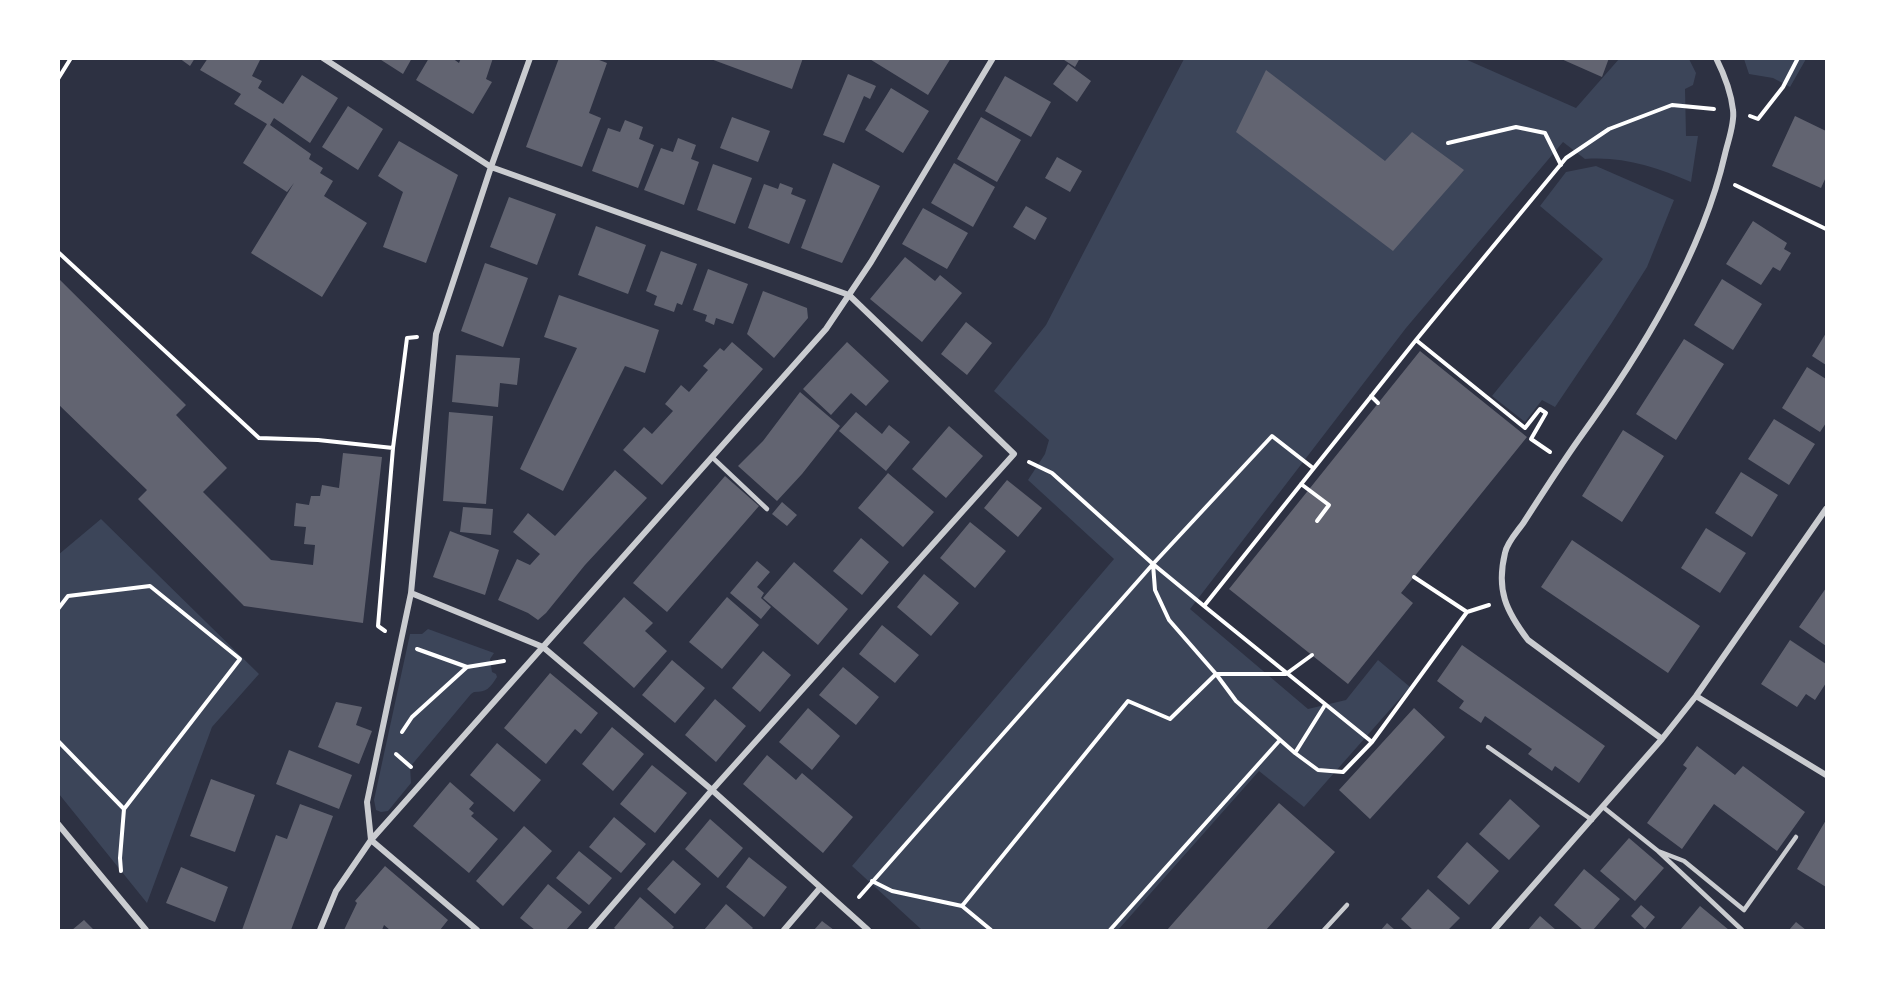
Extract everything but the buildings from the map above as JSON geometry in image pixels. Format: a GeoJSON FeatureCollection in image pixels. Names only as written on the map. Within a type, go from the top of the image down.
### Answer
{"type":"FeatureCollection","features":[{"type":"Feature","properties":{"kind":"street"},"geometry":{"type":"LineString","coordinates":[[323,58],[491,167],[849,295],[1014,454],[712,790],[591,930]]}},
{"type":"Feature","properties":{"kind":"street"},"geometry":{"type":"LineString","coordinates":[[477,930],[371,840],[367,802],[411,593],[436,334],[530,58]]}},
{"type":"Feature","properties":{"kind":"street"},"geometry":{"type":"LineString","coordinates":[[320,930],[336,891],[371,840],[826,329],[871,262],[993,58]]}},
{"type":"Feature","properties":{"kind":"street"},"geometry":{"type":"LineString","coordinates":[[1662,739],[1528,640],[1513,620],[1504,600],[1501,576],[1506,549],[1563,461],[1619,384],[1687,261],[1711,206],[1720,177],[1733,111],[1723,73],[1716,58]]}},
{"type":"Feature","properties":{"kind":"street"},"geometry":{"type":"LineString","coordinates":[[1494,930],[1662,739],[1696,696],[1827,509]]}},
{"type":"Feature","properties":{"kind":"street"},"geometry":{"type":"LineString","coordinates":[[411,593],[543,647],[712,790],[868,930]]}},
{"type":"Feature","properties":{"kind":"street"},"geometry":{"type":"LineString","coordinates":[[1696,696],[1827,775]]}},
{"type":"Feature","properties":{"kind":"street"},"geometry":{"type":"LineString","coordinates":[[58,824],[146,930]]}},
{"type":"Feature","properties":{"kind":"street"},"geometry":{"type":"LineString","coordinates":[[784,930],[820,888]]}},
{"type":"Feature","properties":{"kind":"lane"},"geometry":{"type":"LineString","coordinates":[[713,458],[767,509]]}},
{"type":"Feature","properties":{"kind":"lane"},"geometry":{"type":"LineString","coordinates":[[1488,747],[1592,820]]}},
{"type":"Feature","properties":{"kind":"lane"},"geometry":{"type":"LineString","coordinates":[[1603,807],[1658,851],[1742,930]]}},
{"type":"Feature","properties":{"kind":"lane"},"geometry":{"type":"LineString","coordinates":[[1658,851],[1684,861],[1744,910],[1796,837]]}},
{"type":"Feature","properties":{"kind":"lane"},"geometry":{"type":"LineString","coordinates":[[1324,930],[1347,905]]}},
{"type":"Feature","properties":{"kind":"path"},"geometry":{"type":"LineString","coordinates":[[58,79],[71,58]]}},
{"type":"Feature","properties":{"kind":"path"},"geometry":{"type":"LineString","coordinates":[[1204,606],[1416,340],[1566,158],[1609,129],[1672,105],[1733,111],[1758,119],[1783,87],[1798,58]]}},
{"type":"Feature","properties":{"kind":"path"},"geometry":{"type":"LineString","coordinates":[[1448,143],[1516,127],[1545,133],[1561,165]]}},
{"type":"Feature","properties":{"kind":"path"},"geometry":{"type":"LineString","coordinates":[[1720,177],[1827,229]]}},
{"type":"Feature","properties":{"kind":"path"},"geometry":{"type":"LineString","coordinates":[[58,252],[259,438],[318,440],[393,448]]}},
{"type":"Feature","properties":{"kind":"path"},"geometry":{"type":"LineString","coordinates":[[1416,340],[1525,428],[1540,409],[1546,413],[1531,439]]}},
{"type":"Feature","properties":{"kind":"path"},"geometry":{"type":"LineString","coordinates":[[1371,396],[1378,403]]}},
{"type":"Feature","properties":{"kind":"path"},"geometry":{"type":"LineString","coordinates":[[846,911],[1153,564],[1272,436],[1313,468]]}},
{"type":"Feature","properties":{"kind":"path"},"geometry":{"type":"LineString","coordinates":[[1014,454],[1052,473],[1153,564],[1372,742]]}},
{"type":"Feature","properties":{"kind":"path"},"geometry":{"type":"LineString","coordinates":[[1301,484],[1329,505],[1317,521]]}},
{"type":"Feature","properties":{"kind":"path"},"geometry":{"type":"LineString","coordinates":[[1153,564],[1155,590],[1169,620],[1236,701],[1295,753],[1318,770],[1343,772],[1372,742],[1467,612],[1504,600]]}},
{"type":"Feature","properties":{"kind":"path"},"geometry":{"type":"LineString","coordinates":[[1414,577],[1467,612]]}},
{"type":"Feature","properties":{"kind":"path"},"geometry":{"type":"LineString","coordinates":[[58,609],[68,596],[150,586],[240,659],[124,809],[120,858],[124,906]]}},
{"type":"Feature","properties":{"kind":"path"},"geometry":{"type":"LineString","coordinates":[[962,906],[1128,701],[1170,719],[1216,674],[1286,674],[1312,655]]}},
{"type":"Feature","properties":{"kind":"path"},"geometry":{"type":"LineString","coordinates":[[481,666],[491,664]]}},
{"type":"Feature","properties":{"kind":"path"},"geometry":{"type":"LineString","coordinates":[[391,750],[412,717],[467,668]]}},
{"type":"Feature","properties":{"kind":"path"},"geometry":{"type":"LineString","coordinates":[[1295,753],[1325,705]]}},
{"type":"Feature","properties":{"kind":"path"},"geometry":{"type":"LineString","coordinates":[[1110,930],[1280,740]]}},
{"type":"Feature","properties":{"kind":"path"},"geometry":{"type":"LineString","coordinates":[[58,741],[124,809]]}},
{"type":"Feature","properties":{"kind":"path"},"geometry":{"type":"LineString","coordinates":[[378,747],[391,750],[426,779]]}},
{"type":"Feature","properties":{"kind":"path"},"geometry":{"type":"LineString","coordinates":[[872,881],[891,891],[962,906],[990,930]]}},
{"type":"Feature","properties":{"kind":"shaded area"},"geometry":{"type":"Polygon","coordinates":[[[1184,59],[1465,59],[1576,108],[1619,59],[1689,59],[1696,73],[1693,85],[1685,89],[1686,136],[1698,136],[1691,182],[1626,161],[1585,159],[1563,142],[1406,328],[1190,609],[1308,709],[1346,700],[1378,660],[1410,687],[1304,807],[1259,771],[1118,930],[922,930],[852,866],[1114,559],[1028,480],[1045,454],[1049,440],[994,391],[1046,325],[1184,59]]]}},
{"type":"Feature","properties":{"kind":"shaded area"},"geometry":{"type":"Polygon","coordinates":[[[1744,59],[1806,59],[1790,87],[1773,78],[1749,74],[1744,59]]]}},
{"type":"Feature","properties":{"kind":"shaded area"},"geometry":{"type":"Polygon","coordinates":[[[1596,166],[1674,200],[1647,267],[1611,324],[1555,407],[1542,400],[1525,422],[1492,396],[1603,259],[1540,206],[1566,172],[1596,166]]]}},
{"type":"Feature","properties":{"kind":"shaded area"},"geometry":{"type":"Polygon","coordinates":[[[101,519],[259,674],[212,727],[147,903],[59,794],[58,555],[101,519]]]}},
{"type":"Feature","properties":{"kind":"shaded area"},"geometry":{"type":"Polygon","coordinates":[[[428,629],[494,653],[490,659],[492,672],[497,677],[488,689],[471,694],[410,767],[411,783],[388,811],[381,812],[376,810],[374,800],[410,634],[422,634],[428,629]]]}}]}
